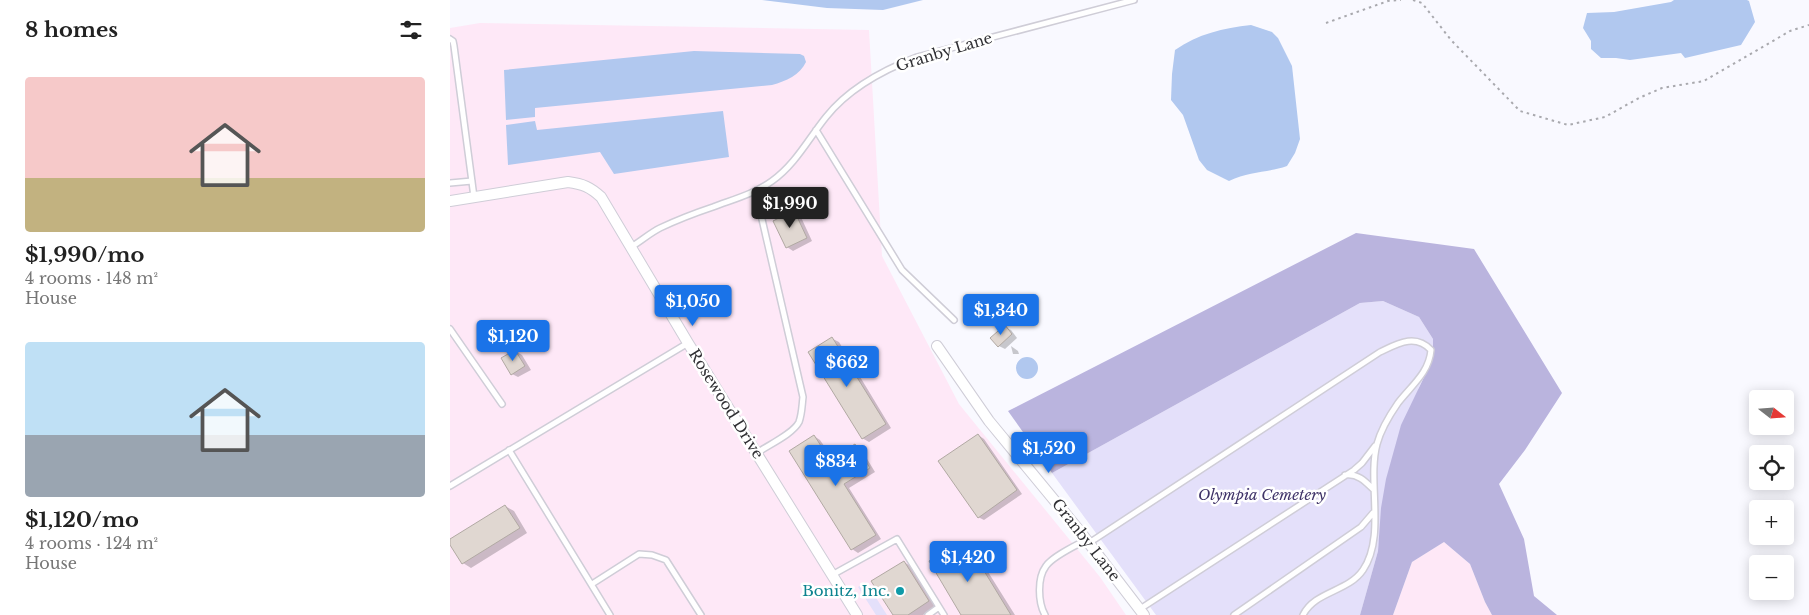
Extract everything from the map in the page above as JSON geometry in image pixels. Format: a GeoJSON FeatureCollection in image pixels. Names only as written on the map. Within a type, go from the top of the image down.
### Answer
{"type":"FeatureCollection","features":[{"type":"Feature","properties":{"kind":"street","name":"Rosewood Drive"},"geometry":{"type":"LineString","coordinates":[[450,201],[568,182],[582,184],[592,189],[601,197],[688,343],[857,615]]}},
{"type":"Feature","properties":{"kind":"street","name":"Granby Lane"},"geometry":{"type":"LineString","coordinates":[[937,346],[989,421],[1142,612]]}},
{"type":"Feature","properties":{"kind":"lane","name":"Granby Lane"},"geometry":{"type":"LineString","coordinates":[[632,247],[658,229],[698,212],[760,190],[775,180],[827,116],[870,78],[896,65],[917,57],[1134,0]]}},
{"type":"Feature","properties":{"kind":"lane"},"geometry":{"type":"LineString","coordinates":[[450,39],[453,41],[454,46],[474,197]]}},
{"type":"Feature","properties":{"kind":"lane"},"geometry":{"type":"LineString","coordinates":[[816,130],[902,270],[954,320]]}},
{"type":"Feature","properties":{"kind":"lane"},"geometry":{"type":"LineString","coordinates":[[450,183],[472,181]]}},
{"type":"Feature","properties":{"kind":"lane"},"geometry":{"type":"LineString","coordinates":[[757,453],[794,429],[802,413],[803,398],[761,215]]}},
{"type":"Feature","properties":{"kind":"lane"},"geometry":{"type":"LineString","coordinates":[[450,329],[502,404]]}},
{"type":"Feature","properties":{"kind":"lane"},"geometry":{"type":"LineString","coordinates":[[1045,615],[1041,607],[1039,586],[1046,566],[1058,556],[1087,542],[1380,352],[1406,340],[1427,345],[1431,350],[1426,369],[1389,417],[1378,441],[1375,452],[1374,527],[1371,550],[1362,571],[1355,579],[1322,596],[1310,605],[1303,615]]}},
{"type":"Feature","properties":{"kind":"lane"},"geometry":{"type":"LineString","coordinates":[[450,486],[688,343]]}},
{"type":"Feature","properties":{"kind":"lane"},"geometry":{"type":"LineString","coordinates":[[1142,612],[1362,463],[1378,441]]}},
{"type":"Feature","properties":{"kind":"lane"},"geometry":{"type":"LineString","coordinates":[[509,450],[610,615]]}},
{"type":"Feature","properties":{"kind":"lane"},"geometry":{"type":"LineString","coordinates":[[1342,476],[1351,474],[1374,489]]}},
{"type":"Feature","properties":{"kind":"lane"},"geometry":{"type":"LineString","coordinates":[[1234,615],[1363,525],[1374,512]]}},
{"type":"Feature","properties":{"kind":"lane"},"geometry":{"type":"LineString","coordinates":[[1363,525],[1374,527]]}},
{"type":"Feature","properties":{"kind":"lane"},"geometry":{"type":"LineString","coordinates":[[832,575],[897,540],[944,615]]}},
{"type":"Feature","properties":{"kind":"lane"},"geometry":{"type":"LineString","coordinates":[[592,584],[639,554],[652,555],[666,560],[701,615]]}},
{"type":"Feature","properties":{"kind":"lane"},"geometry":{"type":"LineString","coordinates":[[928,615],[940,607]]}},
{"type":"Feature","properties":{"kind":"path"},"geometry":{"type":"LineString","coordinates":[[1326,23],[1388,1],[1401,0]]}},
{"type":"Feature","properties":{"kind":"path"},"geometry":{"type":"LineString","coordinates":[[1414,0],[1422,3],[1451,40],[1520,111],[1568,125],[1581,124],[1605,117],[1639,98],[1662,88],[1704,81],[1790,31],[1809,25]]}},
{"type":"Feature","properties":{"kind":"shaded area"},"geometry":{"type":"Polygon","coordinates":[[[480,23],[869,30],[882,256],[959,404],[1100,577],[1126,615],[450,615],[450,28],[480,23]]]}},
{"type":"Feature","properties":{"kind":"shaded area"},"geometry":{"type":"Polygon","coordinates":[[[1356,233],[1474,249],[1562,393],[1525,450],[1499,484],[1524,539],[1534,596],[1557,615],[1492,615],[1470,564],[1444,542],[1412,562],[1393,615],[1360,615],[1378,551],[1381,508],[1386,479],[1401,425],[1427,371],[1433,351],[1433,339],[1419,317],[1383,301],[1360,303],[1052,473],[1008,411],[1356,233]]]}},
{"type":"Feature","properties":{"kind":"shaded area"},"geometry":{"type":"Polygon","coordinates":[[[1444,542],[1470,564],[1492,615],[1393,615],[1412,562],[1444,542]]]}},
{"type":"Feature","properties":{"kind":"green space","name":"Olympia Cemetery"},"geometry":{"type":"Polygon","coordinates":[[[1383,301],[1419,317],[1433,339],[1433,351],[1432,361],[1419,387],[1380,530],[1378,551],[1360,615],[1156,615],[1052,473],[1360,303],[1383,301]]]}},
{"type":"Feature","properties":{"kind":"green space"},"geometry":{"type":"Polygon","coordinates":[[[866,582],[887,615],[876,615],[858,587],[866,582]]]}},
{"type":"Feature","properties":{"kind":"water"},"geometry":{"type":"Polygon","coordinates":[[[762,0],[923,0],[883,10],[827,8],[762,0]]]}},
{"type":"Feature","properties":{"kind":"water"},"geometry":{"type":"Polygon","coordinates":[[[1674,0],[1747,0],[1749,1],[1755,22],[1741,45],[1685,58],[1681,53],[1630,60],[1601,58],[1591,49],[1591,41],[1583,28],[1587,13],[1614,12],[1674,0]]]}},
{"type":"Feature","properties":{"kind":"water"},"geometry":{"type":"Polygon","coordinates":[[[1251,25],[1272,32],[1278,38],[1292,66],[1300,139],[1295,153],[1287,166],[1244,175],[1229,181],[1207,170],[1199,160],[1183,115],[1171,100],[1175,50],[1184,44],[1211,33],[1251,25]]]}},
{"type":"Feature","properties":{"kind":"water"},"geometry":{"type":"Polygon","coordinates":[[[694,51],[800,54],[804,56],[806,62],[800,71],[792,77],[772,85],[535,108],[535,117],[506,120],[504,70],[694,51]]]}},
{"type":"Feature","properties":{"kind":"water"},"geometry":{"type":"Polygon","coordinates":[[[723,111],[729,157],[614,174],[600,152],[508,165],[506,125],[535,121],[537,130],[723,111]]]}},
{"type":"Feature","properties":{"kind":"water"},"geometry":{"type":"Polygon","coordinates":[[[1027,357],[1035,360],[1038,368],[1035,376],[1027,379],[1019,376],[1016,368],[1019,360],[1027,357]]]}},
{"type":"Feature","properties":{"kind":"building"},"geometry":{"type":"Polygon","coordinates":[[[794,210],[807,238],[786,248],[773,221],[794,210]]]}},
{"type":"Feature","properties":{"kind":"building"},"geometry":{"type":"Polygon","coordinates":[[[1005,325],[1012,334],[998,347],[990,338],[1005,325]]]}},
{"type":"Feature","properties":{"kind":"building"},"geometry":{"type":"Polygon","coordinates":[[[832,337],[886,424],[862,439],[808,352],[832,337]]]}},
{"type":"Feature","properties":{"kind":"building"},"geometry":{"type":"Polygon","coordinates":[[[515,350],[525,366],[511,375],[501,358],[515,350]]]}},
{"type":"Feature","properties":{"kind":"building"},"geometry":{"type":"Polygon","coordinates":[[[978,434],[1017,490],[978,518],[938,461],[978,434]]]}},
{"type":"Feature","properties":{"kind":"building"},"geometry":{"type":"Polygon","coordinates":[[[814,435],[830,460],[855,444],[870,468],[844,484],[876,535],[851,550],[789,451],[814,435]]]}},
{"type":"Feature","properties":{"kind":"building"},"geometry":{"type":"Polygon","coordinates":[[[505,505],[520,528],[462,564],[450,545],[450,539],[505,505]]]}},
{"type":"Feature","properties":{"kind":"building"},"geometry":{"type":"Polygon","coordinates":[[[967,543],[1011,615],[961,615],[929,561],[947,550],[950,554],[967,543]]]}},
{"type":"Feature","properties":{"kind":"building","name":"Bonitz, Inc."},"geometry":{"type":"Polygon","coordinates":[[[904,561],[929,601],[908,615],[893,615],[871,581],[904,561]]]}},
{"type":"Feature","properties":{"kind":"place","name":"Bonitz, Inc."},"geometry":{"type":"Point","coordinates":[900,591]}}]}
